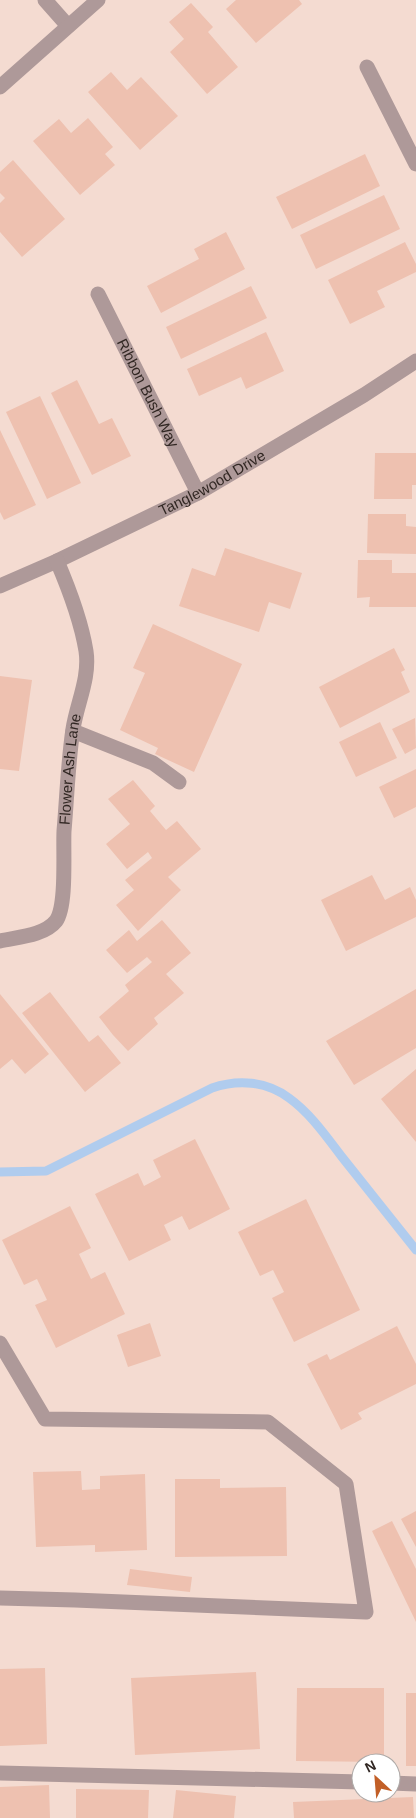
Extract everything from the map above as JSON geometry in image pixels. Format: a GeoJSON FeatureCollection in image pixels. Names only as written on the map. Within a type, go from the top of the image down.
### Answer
{"type":"FeatureCollection","features":[{"type":"Feature","properties":{"kind":"street"},"geometry":{"type":"LineString","coordinates":[[45,0],[68,26]]}},
{"type":"Feature","properties":{"kind":"street"},"geometry":{"type":"LineString","coordinates":[[0,87],[98,0]]}},
{"type":"Feature","properties":{"kind":"street"},"geometry":{"type":"LineString","coordinates":[[367,67],[416,164]]}},
{"type":"Feature","properties":{"kind":"street","name":"Ribbon Bush Way"},"geometry":{"type":"LineString","coordinates":[[98,294],[198,493]]}},
{"type":"Feature","properties":{"kind":"street","name":"Tanglewood Drive"},"geometry":{"type":"LineString","coordinates":[[0,586],[57,561],[198,493],[364,395],[416,361]]}},
{"type":"Feature","properties":{"kind":"street","name":"Flower Ash Lane"},"geometry":{"type":"LineString","coordinates":[[0,941],[41,932],[55,922],[60,915],[72,731],[85,680],[86,651],[69,589],[57,561]]}},
{"type":"Feature","properties":{"kind":"street"},"geometry":{"type":"LineString","coordinates":[[72,731],[153,763],[180,782]]}},
{"type":"Feature","properties":{"kind":"street"},"geometry":{"type":"LineString","coordinates":[[0,1343],[45,1419],[268,1422],[346,1484],[366,1612],[0,1598]]}},
{"type":"Feature","properties":{"kind":"street"},"geometry":{"type":"LineString","coordinates":[[0,1773],[351,1782]]}},
{"type":"Feature","properties":{"kind":"street"},"geometry":{"type":"LineString","coordinates":[[401,1783],[416,1784]]}},
{"type":"Feature","properties":{"kind":"building"},"geometry":{"type":"Polygon","coordinates":[[[236,0],[299,0],[302,4],[256,43],[226,9],[236,0]]]}},
{"type":"Feature","properties":{"kind":"building"},"geometry":{"type":"Polygon","coordinates":[[[191,3],[213,27],[208,32],[238,67],[207,94],[170,52],[184,39],[169,22],[191,3]]]}},
{"type":"Feature","properties":{"kind":"building"},"geometry":{"type":"Polygon","coordinates":[[[111,72],[127,90],[141,77],[178,116],[140,150],[88,92],[111,72]]]}},
{"type":"Feature","properties":{"kind":"building"},"geometry":{"type":"Polygon","coordinates":[[[88,118],[113,147],[105,154],[115,165],[80,195],[33,141],[59,119],[71,133],[88,118]]]}},
{"type":"Feature","properties":{"kind":"building"},"geometry":{"type":"Polygon","coordinates":[[[365,154],[380,186],[292,229],[276,197],[365,154]]]}},
{"type":"Feature","properties":{"kind":"building"},"geometry":{"type":"Polygon","coordinates":[[[13,160],[65,219],[22,257],[0,232],[0,203],[5,198],[0,193],[0,172],[13,160]]]}},
{"type":"Feature","properties":{"kind":"building"},"geometry":{"type":"Polygon","coordinates":[[[384,195],[400,229],[316,269],[300,235],[384,195]]]}},
{"type":"Feature","properties":{"kind":"building"},"geometry":{"type":"Polygon","coordinates":[[[226,232],[245,269],[161,313],[147,286],[199,259],[194,249],[226,232]]]}},
{"type":"Feature","properties":{"kind":"building"},"geometry":{"type":"Polygon","coordinates":[[[405,242],[416,264],[416,272],[377,291],[385,307],[350,324],[328,280],[405,242]]]}},
{"type":"Feature","properties":{"kind":"building"},"geometry":{"type":"Polygon","coordinates":[[[251,286],[267,318],[181,359],[166,327],[251,286]]]}},
{"type":"Feature","properties":{"kind":"building"},"geometry":{"type":"Polygon","coordinates":[[[266,332],[284,371],[246,389],[241,377],[199,396],[187,369],[266,332]]]}},
{"type":"Feature","properties":{"kind":"building"},"geometry":{"type":"Polygon","coordinates":[[[77,380],[99,424],[112,418],[131,456],[92,475],[51,393],[77,380]]]}},
{"type":"Feature","properties":{"kind":"building"},"geometry":{"type":"Polygon","coordinates":[[[40,396],[81,483],[47,499],[6,412],[40,396]]]}},
{"type":"Feature","properties":{"kind":"building"},"geometry":{"type":"Polygon","coordinates":[[[0,430],[36,505],[4,520],[0,512],[0,430]]]}},
{"type":"Feature","properties":{"kind":"building"},"geometry":{"type":"Polygon","coordinates":[[[375,453],[416,453],[416,485],[412,485],[412,499],[374,499],[375,453]]]}},
{"type":"Feature","properties":{"kind":"building"},"geometry":{"type":"Polygon","coordinates":[[[368,514],[406,514],[406,526],[416,527],[416,554],[367,553],[368,514]]]}},
{"type":"Feature","properties":{"kind":"building"},"geometry":{"type":"Polygon","coordinates":[[[225,548],[302,573],[290,609],[269,602],[259,632],[179,606],[192,568],[215,576],[225,548]]]}},
{"type":"Feature","properties":{"kind":"building"},"geometry":{"type":"Polygon","coordinates":[[[358,560],[392,560],[392,573],[416,573],[416,607],[369,607],[370,597],[357,598],[358,560]]]}},
{"type":"Feature","properties":{"kind":"building"},"geometry":{"type":"Polygon","coordinates":[[[153,624],[242,664],[194,772],[155,754],[158,748],[120,730],[145,673],[133,668],[153,624]]]}},
{"type":"Feature","properties":{"kind":"building"},"geometry":{"type":"Polygon","coordinates":[[[394,648],[405,670],[401,672],[410,692],[340,728],[319,687],[394,648]]]}},
{"type":"Feature","properties":{"kind":"building"},"geometry":{"type":"Polygon","coordinates":[[[0,676],[32,680],[19,771],[0,769],[0,676]]]}},
{"type":"Feature","properties":{"kind":"building"},"geometry":{"type":"Polygon","coordinates":[[[415,718],[416,748],[405,754],[392,729],[415,718]]]}},
{"type":"Feature","properties":{"kind":"building"},"geometry":{"type":"Polygon","coordinates":[[[380,722],[397,758],[356,777],[339,742],[380,722]]]}},
{"type":"Feature","properties":{"kind":"building"},"geometry":{"type":"Polygon","coordinates":[[[416,769],[416,807],[394,818],[379,787],[416,769]]]}},
{"type":"Feature","properties":{"kind":"building"},"geometry":{"type":"Polygon","coordinates":[[[133,780],[155,806],[150,811],[166,830],[177,821],[201,849],[168,877],[181,890],[138,931],[116,905],[134,890],[125,880],[152,858],[148,852],[127,869],[106,844],[130,824],[108,799],[133,780]]]}},
{"type":"Feature","properties":{"kind":"building"},"geometry":{"type":"Polygon","coordinates":[[[372,875],[385,900],[410,887],[416,900],[416,917],[346,951],[321,900],[372,875]]]}},
{"type":"Feature","properties":{"kind":"building"},"geometry":{"type":"Polygon","coordinates":[[[162,920],[191,953],[166,974],[184,993],[154,1018],[158,1024],[128,1051],[99,1017],[129,991],[125,985],[152,962],[147,957],[127,973],[106,950],[129,930],[137,941],[162,920]]]}},
{"type":"Feature","properties":{"kind":"building"},"geometry":{"type":"Polygon","coordinates":[[[416,989],[416,1048],[354,1085],[326,1041],[416,989]]]}},
{"type":"Feature","properties":{"kind":"building"},"geometry":{"type":"Polygon","coordinates":[[[50,992],[89,1042],[98,1035],[121,1063],[85,1092],[22,1013],[50,992]]]}},
{"type":"Feature","properties":{"kind":"building"},"geometry":{"type":"Polygon","coordinates":[[[0,994],[49,1054],[25,1074],[12,1059],[0,1069],[0,994]]]}},
{"type":"Feature","properties":{"kind":"building"},"geometry":{"type":"Polygon","coordinates":[[[416,1069],[416,1142],[381,1099],[416,1069]]]}},
{"type":"Feature","properties":{"kind":"building"},"geometry":{"type":"Polygon","coordinates":[[[195,1139],[230,1209],[189,1230],[182,1216],[164,1225],[171,1240],[129,1261],[95,1194],[138,1173],[144,1186],[161,1177],[153,1160],[195,1139]]]}},
{"type":"Feature","properties":{"kind":"building"},"geometry":{"type":"Polygon","coordinates":[[[306,1199],[360,1310],[294,1342],[272,1298],[284,1292],[273,1270],[260,1276],[238,1232],[306,1199]]]}},
{"type":"Feature","properties":{"kind":"building"},"geometry":{"type":"Polygon","coordinates":[[[70,1206],[91,1248],[79,1254],[91,1279],[105,1272],[125,1314],[56,1348],[35,1305],[47,1300],[37,1279],[24,1285],[2,1240],[70,1206]]]}},
{"type":"Feature","properties":{"kind":"building"},"geometry":{"type":"Polygon","coordinates":[[[150,1323],[161,1356],[128,1367],[117,1335],[150,1323]]]}},
{"type":"Feature","properties":{"kind":"building"},"geometry":{"type":"Polygon","coordinates":[[[397,1326],[416,1364],[416,1384],[358,1413],[362,1419],[341,1430],[307,1364],[327,1354],[330,1360],[397,1326]]]}},
{"type":"Feature","properties":{"kind":"building"},"geometry":{"type":"Polygon","coordinates":[[[81,1471],[82,1490],[100,1489],[100,1476],[145,1474],[147,1550],[95,1552],[95,1545],[36,1547],[33,1472],[81,1471]]]}},
{"type":"Feature","properties":{"kind":"building"},"geometry":{"type":"Polygon","coordinates":[[[175,1479],[220,1479],[220,1488],[286,1487],[287,1556],[175,1557],[175,1479]]]}},
{"type":"Feature","properties":{"kind":"building"},"geometry":{"type":"Polygon","coordinates":[[[416,1511],[416,1547],[401,1519],[416,1511]]]}},
{"type":"Feature","properties":{"kind":"building"},"geometry":{"type":"Polygon","coordinates":[[[392,1521],[416,1569],[416,1622],[372,1531],[392,1521]]]}},
{"type":"Feature","properties":{"kind":"building"},"geometry":{"type":"Polygon","coordinates":[[[130,1569],[192,1577],[190,1592],[127,1585],[130,1569]]]}},
{"type":"Feature","properties":{"kind":"building"},"geometry":{"type":"Polygon","coordinates":[[[45,1668],[47,1744],[0,1746],[0,1669],[45,1668]]]}},
{"type":"Feature","properties":{"kind":"building"},"geometry":{"type":"Polygon","coordinates":[[[256,1672],[260,1749],[135,1755],[131,1678],[256,1672]]]}},
{"type":"Feature","properties":{"kind":"building"},"geometry":{"type":"Polygon","coordinates":[[[297,1688],[384,1688],[384,1753],[351,1753],[351,1762],[296,1761],[297,1688]]]}},
{"type":"Feature","properties":{"kind":"building"},"geometry":{"type":"Polygon","coordinates":[[[406,1693],[416,1693],[416,1766],[406,1766],[406,1693]]]}},
{"type":"Feature","properties":{"kind":"building"},"geometry":{"type":"Polygon","coordinates":[[[49,1785],[50,1818],[0,1818],[0,1787],[49,1785]]]}},
{"type":"Feature","properties":{"kind":"building"},"geometry":{"type":"Polygon","coordinates":[[[76,1789],[149,1790],[148,1818],[76,1818],[76,1789]]]}},
{"type":"Feature","properties":{"kind":"building"},"geometry":{"type":"Polygon","coordinates":[[[176,1790],[236,1796],[234,1818],[173,1818],[176,1790]]]}},
{"type":"Feature","properties":{"kind":"building"},"geometry":{"type":"Polygon","coordinates":[[[413,1797],[414,1818],[294,1818],[293,1802],[351,1800],[351,1803],[401,1803],[401,1798],[413,1797]]]}},
{"type":"Feature","properties":{"kind":"waterway"},"geometry":{"type":"LineString","coordinates":[[0,1172],[46,1171],[212,1088],[232,1083],[252,1083],[280,1092],[297,1104],[311,1118],[416,1250]]}}]}
